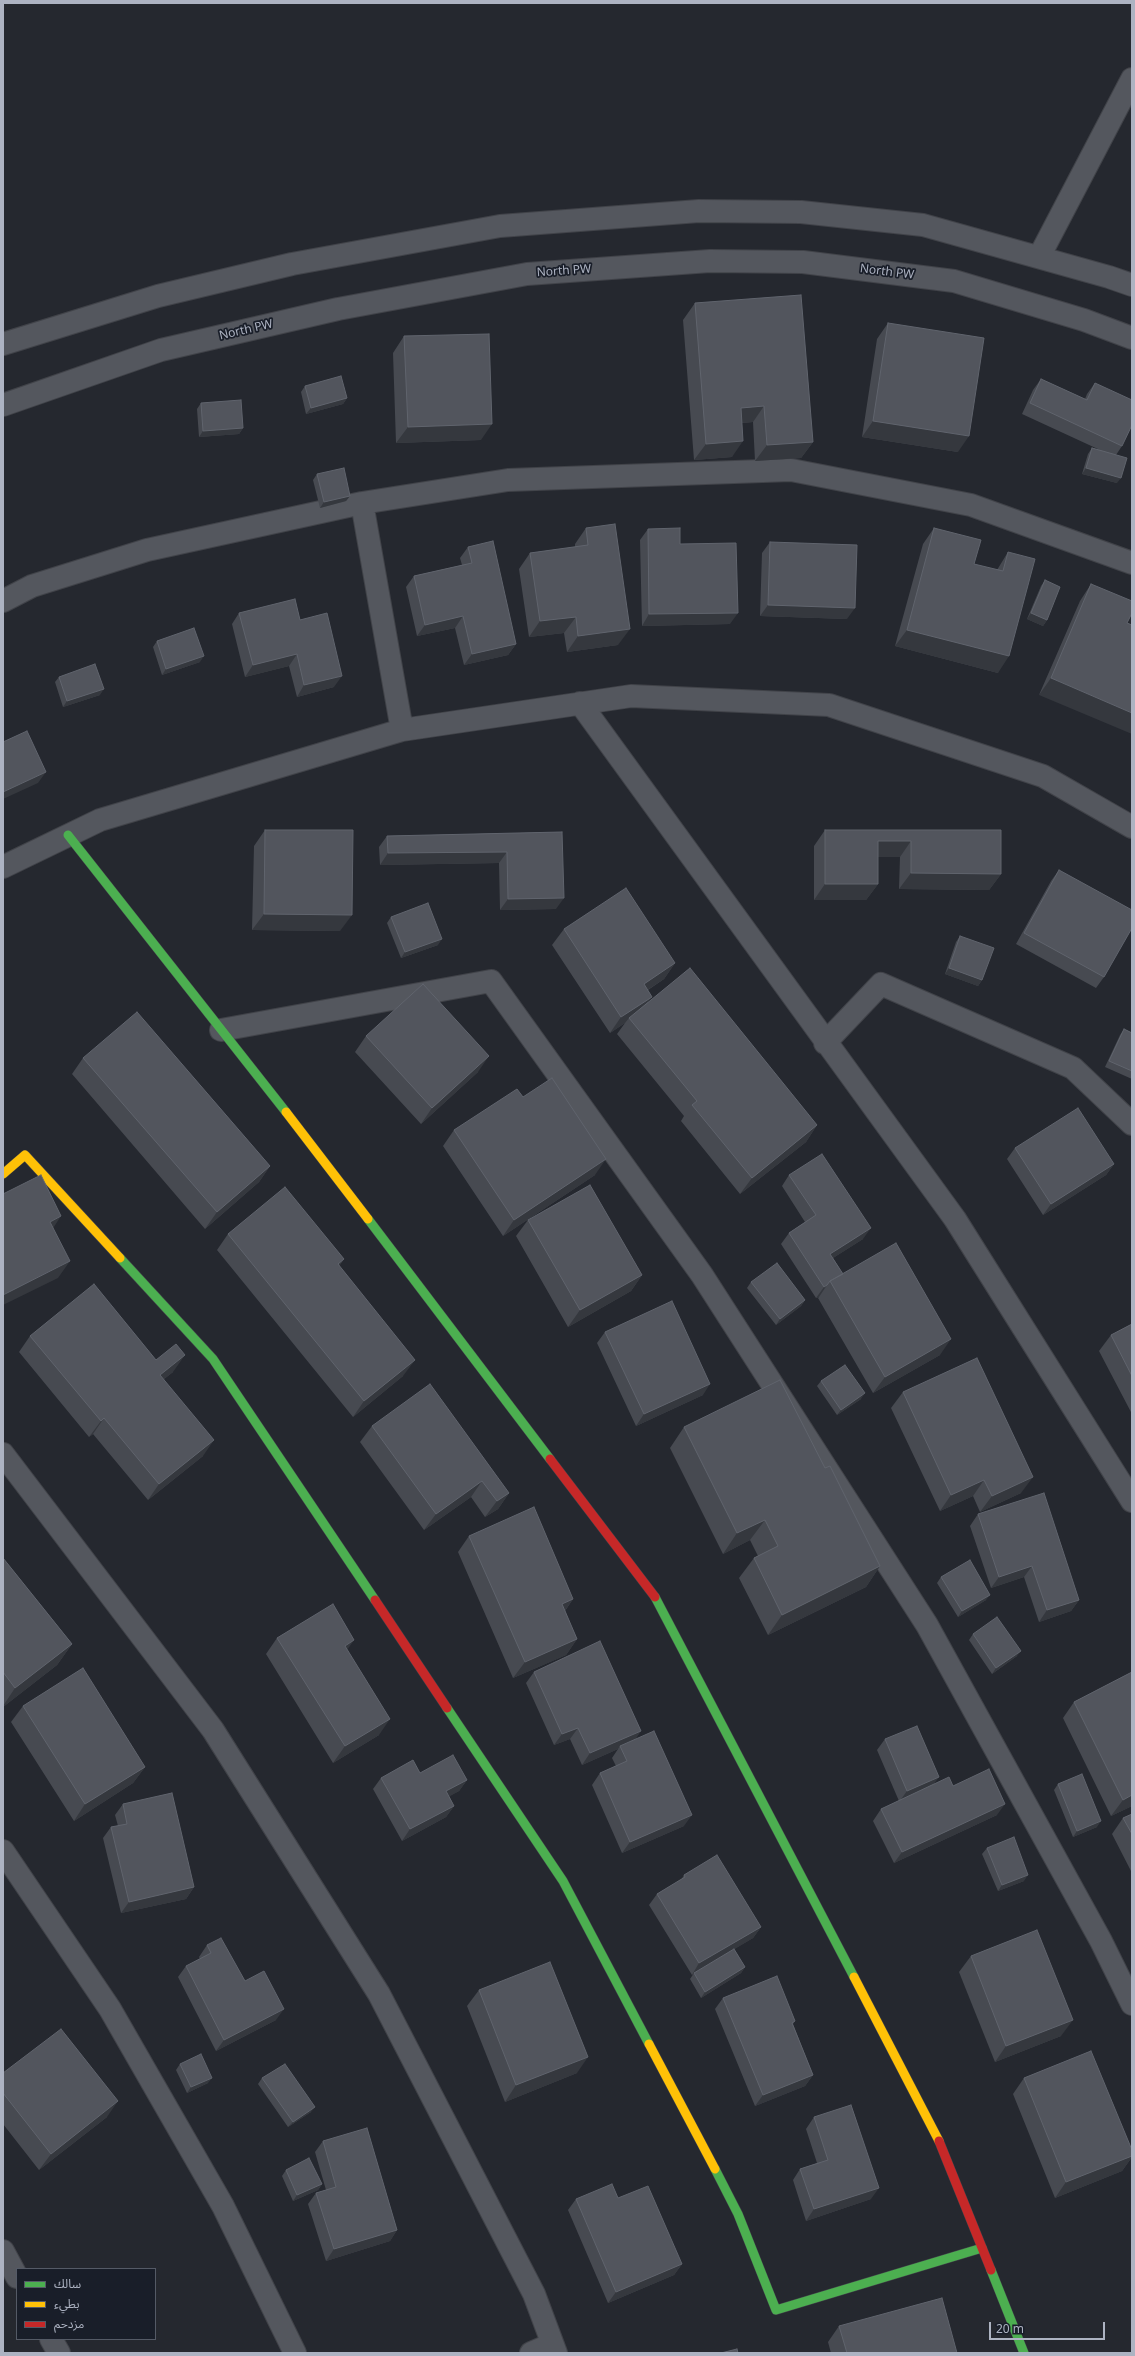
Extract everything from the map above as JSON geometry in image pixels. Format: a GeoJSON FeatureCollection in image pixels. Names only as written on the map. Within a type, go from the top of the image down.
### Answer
{"type":"FeatureCollection","features":[{"type":"Feature","properties":{"kind":"street"},"geometry":{"type":"LineString","coordinates":[[1039,257],[1132,79]]}},
{"type":"Feature","properties":{"kind":"street"},"geometry":{"type":"LineString","coordinates":[[3,344],[158,296],[292,264],[500,226],[698,211],[801,212],[923,225],[1039,257],[1132,285]]}},
{"type":"Feature","properties":{"kind":"street","name":"North PW"},"geometry":{"type":"LineString","coordinates":[[3,405],[161,350],[338,309],[527,274],[710,261],[803,262],[954,281],[1084,320],[1132,338]]}},
{"type":"Feature","properties":{"kind":"street"},"geometry":{"type":"LineString","coordinates":[[3,601],[32,586],[147,550],[362,503],[508,480],[791,470],[971,505],[1132,563]]}},
{"type":"Feature","properties":{"kind":"street"},"geometry":{"type":"LineString","coordinates":[[362,503],[402,730]]}},
{"type":"Feature","properties":{"kind":"street"},"geometry":{"type":"LineString","coordinates":[[3,867],[100,820],[402,730],[631,696],[829,705],[1044,776],[1132,827]]}},
{"type":"Feature","properties":{"kind":"street"},"geometry":{"type":"LineString","coordinates":[[580,703],[825,1043],[955,1219],[1132,1501]]}},
{"type":"Feature","properties":{"kind":"street"},"geometry":{"type":"LineString","coordinates":[[68,835],[304,1135],[653,1594],[936,2133],[1024,2353]]}},
{"type":"Feature","properties":{"kind":"street"},"geometry":{"type":"LineString","coordinates":[[220,1030],[491,981],[702,1275],[927,1625],[1101,1941],[1132,2004]]}},
{"type":"Feature","properties":{"kind":"street"},"geometry":{"type":"LineString","coordinates":[[825,1043],[882,984],[1073,1068],[1132,1124]]}},
{"type":"Feature","properties":{"kind":"street"},"geometry":{"type":"LineString","coordinates":[[3,1174],[25,1155],[213,1359],[563,1881],[738,2214],[776,2310],[982,2248]]}},
{"type":"Feature","properties":{"kind":"street"},"geometry":{"type":"LineString","coordinates":[[3,1454],[213,1730],[378,1994],[534,2294],[554,2348],[531,2353]]}},
{"type":"Feature","properties":{"kind":"street"},"geometry":{"type":"LineString","coordinates":[[3,1851],[110,2009],[223,2206],[295,2353]]}},
{"type":"Feature","properties":{"kind":"street"},"geometry":{"type":"LineString","coordinates":[[3,2251],[16,2275]]}},
{"type":"Feature","properties":{"kind":"street"},"geometry":{"type":"LineString","coordinates":[[52,2340],[59,2353]]}},
{"type":"Feature","properties":{"kind":"building"},"geometry":{"type":"Polygon","coordinates":[[[801,295],[813,442],[767,445],[764,406],[741,408],[743,441],[706,444],[695,303],[801,295]]]}},
{"type":"Feature","properties":{"kind":"building"},"geometry":{"type":"Polygon","coordinates":[[[888,323],[984,338],[969,436],[873,421],[888,323]]]}},
{"type":"Feature","properties":{"kind":"building"},"geometry":{"type":"Polygon","coordinates":[[[489,334],[492,424],[408,427],[404,336],[489,334]]]}},
{"type":"Feature","properties":{"kind":"building"},"geometry":{"type":"Polygon","coordinates":[[[341,376],[347,398],[311,408],[305,386],[341,376]]]}},
{"type":"Feature","properties":{"kind":"building"},"geometry":{"type":"Polygon","coordinates":[[[1041,379],[1087,400],[1095,383],[1132,400],[1132,425],[1122,446],[1030,403],[1041,379]]]}},
{"type":"Feature","properties":{"kind":"building"},"geometry":{"type":"Polygon","coordinates":[[[241,400],[243,428],[203,431],[201,403],[241,400]]]}},
{"type":"Feature","properties":{"kind":"building"},"geometry":{"type":"Polygon","coordinates":[[[1092,448],[1127,458],[1121,478],[1086,468],[1092,448]]]}},
{"type":"Feature","properties":{"kind":"building"},"geometry":{"type":"Polygon","coordinates":[[[344,468],[350,496],[324,502],[317,474],[344,468]]]}},
{"type":"Feature","properties":{"kind":"building"},"geometry":{"type":"Polygon","coordinates":[[[615,524],[630,629],[578,636],[576,617],[540,621],[530,553],[588,545],[586,528],[615,524]]]}},
{"type":"Feature","properties":{"kind":"building"},"geometry":{"type":"Polygon","coordinates":[[[680,528],[680,544],[736,543],[738,613],[649,614],[648,529],[680,528]]]}},
{"type":"Feature","properties":{"kind":"building"},"geometry":{"type":"Polygon","coordinates":[[[934,528],[981,540],[974,564],[1003,571],[1008,552],[1035,559],[1009,656],[907,630],[934,528]]]}},
{"type":"Feature","properties":{"kind":"building"},"geometry":{"type":"Polygon","coordinates":[[[493,541],[516,644],[472,654],[463,616],[425,625],[414,576],[472,563],[468,547],[493,541]]]}},
{"type":"Feature","properties":{"kind":"building"},"geometry":{"type":"Polygon","coordinates":[[[770,542],[857,545],[855,608],[768,605],[770,542]]]}},
{"type":"Feature","properties":{"kind":"building"},"geometry":{"type":"Polygon","coordinates":[[[1045,580],[1060,587],[1047,620],[1031,613],[1045,580]]]}},
{"type":"Feature","properties":{"kind":"building"},"geometry":{"type":"Polygon","coordinates":[[[1091,584],[1132,601],[1132,613],[1127,623],[1132,625],[1132,713],[1051,678],[1091,584]]]}},
{"type":"Feature","properties":{"kind":"building"},"geometry":{"type":"Polygon","coordinates":[[[295,599],[300,620],[327,613],[342,676],[304,685],[297,654],[253,665],[239,613],[295,599]]]}},
{"type":"Feature","properties":{"kind":"building"},"geometry":{"type":"Polygon","coordinates":[[[194,628],[204,656],[166,669],[157,641],[194,628]]]}},
{"type":"Feature","properties":{"kind":"building"},"geometry":{"type":"Polygon","coordinates":[[[95,664],[104,689],[67,701],[59,677],[95,664]]]}},
{"type":"Feature","properties":{"kind":"building"},"geometry":{"type":"Polygon","coordinates":[[[27,731],[46,772],[3,792],[3,742],[27,731]]]}},
{"type":"Feature","properties":{"kind":"building"},"geometry":{"type":"Polygon","coordinates":[[[265,830],[353,830],[352,915],[264,914],[265,830]]]}},
{"type":"Feature","properties":{"kind":"building"},"geometry":{"type":"Polygon","coordinates":[[[825,830],[1001,830],[1001,874],[911,873],[911,841],[878,841],[878,884],[825,884],[825,830]]]}},
{"type":"Feature","properties":{"kind":"building"},"geometry":{"type":"Polygon","coordinates":[[[562,832],[564,898],[508,899],[507,852],[388,853],[387,836],[562,832]]]}},
{"type":"Feature","properties":{"kind":"building"},"geometry":{"type":"Polygon","coordinates":[[[1059,870],[1132,910],[1132,928],[1104,977],[1024,933],[1059,870]]]}},
{"type":"Feature","properties":{"kind":"building"},"geometry":{"type":"Polygon","coordinates":[[[626,888],[675,963],[644,984],[652,997],[621,1017],[564,929],[626,888]]]}},
{"type":"Feature","properties":{"kind":"building"},"geometry":{"type":"Polygon","coordinates":[[[428,903],[442,939],[405,952],[391,917],[428,903]]]}},
{"type":"Feature","properties":{"kind":"building"},"geometry":{"type":"Polygon","coordinates":[[[960,936],[994,948],[982,980],[949,968],[960,936]]]}},
{"type":"Feature","properties":{"kind":"building"},"geometry":{"type":"Polygon","coordinates":[[[690,968],[817,1125],[752,1178],[692,1105],[697,1101],[629,1018],[690,968]]]}},
{"type":"Feature","properties":{"kind":"building"},"geometry":{"type":"Polygon","coordinates":[[[423,984],[489,1056],[432,1108],[366,1036],[423,984]]]}},
{"type":"Feature","properties":{"kind":"building"},"geometry":{"type":"Polygon","coordinates":[[[137,1012],[270,1166],[217,1212],[83,1058],[137,1012]]]}},
{"type":"Feature","properties":{"kind":"building"},"geometry":{"type":"Polygon","coordinates":[[[1124,1029],[1132,1033],[1132,1071],[1109,1061],[1124,1029]]]}},
{"type":"Feature","properties":{"kind":"building"},"geometry":{"type":"Polygon","coordinates":[[[552,1078],[606,1159],[514,1220],[454,1130],[517,1089],[523,1097],[552,1078]]]}},
{"type":"Feature","properties":{"kind":"building"},"geometry":{"type":"Polygon","coordinates":[[[1078,1108],[1114,1164],[1051,1204],[1015,1148],[1078,1108]]]}},
{"type":"Feature","properties":{"kind":"building"},"geometry":{"type":"Polygon","coordinates":[[[822,1154],[871,1228],[830,1254],[843,1274],[830,1281],[824,1287],[789,1233],[816,1215],[789,1175],[822,1154]]]}},
{"type":"Feature","properties":{"kind":"building"},"geometry":{"type":"Polygon","coordinates":[[[41,1175],[61,1216],[50,1222],[70,1261],[3,1295],[3,1194],[41,1175]]]}},
{"type":"Feature","properties":{"kind":"building"},"geometry":{"type":"Polygon","coordinates":[[[590,1185],[642,1275],[580,1310],[528,1220],[590,1185]]]}},
{"type":"Feature","properties":{"kind":"building"},"geometry":{"type":"Polygon","coordinates":[[[285,1187],[344,1259],[338,1264],[415,1360],[364,1401],[228,1234],[285,1187]]]}},
{"type":"Feature","properties":{"kind":"building"},"geometry":{"type":"Polygon","coordinates":[[[896,1243],[951,1339],[885,1377],[830,1281],[896,1243]]]}},
{"type":"Feature","properties":{"kind":"building"},"geometry":{"type":"Polygon","coordinates":[[[777,1263],[805,1300],[780,1319],[751,1282],[777,1263]]]}},
{"type":"Feature","properties":{"kind":"building"},"geometry":{"type":"Polygon","coordinates":[[[94,1284],[156,1360],[176,1344],[185,1355],[160,1375],[214,1440],[159,1484],[104,1418],[101,1421],[30,1336],[94,1284]]]}},
{"type":"Feature","properties":{"kind":"building"},"geometry":{"type":"Polygon","coordinates":[[[672,1301],[710,1384],[644,1414],[605,1332],[672,1301]]]}},
{"type":"Feature","properties":{"kind":"building"},"geometry":{"type":"Polygon","coordinates":[[[1132,1324],[1132,1376],[1111,1335],[1132,1324]]]}},
{"type":"Feature","properties":{"kind":"building"},"geometry":{"type":"Polygon","coordinates":[[[977,1358],[1033,1477],[992,1496],[984,1480],[951,1495],[903,1392],[977,1358]]]}},
{"type":"Feature","properties":{"kind":"building"},"geometry":{"type":"Polygon","coordinates":[[[845,1365],[865,1393],[841,1410],[821,1381],[845,1365]]]}},
{"type":"Feature","properties":{"kind":"building"},"geometry":{"type":"Polygon","coordinates":[[[780,1380],[825,1468],[830,1466],[880,1566],[782,1615],[754,1558],[778,1546],[765,1520],[737,1533],[684,1427],[780,1380]]]}},
{"type":"Feature","properties":{"kind":"building"},"geometry":{"type":"Polygon","coordinates":[[[430,1384],[509,1493],[497,1501],[482,1481],[436,1514],[372,1426],[430,1384]]]}},
{"type":"Feature","properties":{"kind":"building"},"geometry":{"type":"Polygon","coordinates":[[[1044,1493],[1079,1600],[1047,1610],[1032,1566],[999,1577],[978,1514],[1044,1493]]]}},
{"type":"Feature","properties":{"kind":"building"},"geometry":{"type":"Polygon","coordinates":[[[534,1507],[573,1599],[562,1604],[577,1639],[525,1662],[469,1536],[534,1507]]]}},
{"type":"Feature","properties":{"kind":"building"},"geometry":{"type":"Polygon","coordinates":[[[3,1558],[72,1644],[15,1688],[3,1672],[3,1558]]]}},
{"type":"Feature","properties":{"kind":"building"},"geometry":{"type":"Polygon","coordinates":[[[970,1560],[990,1595],[962,1611],[941,1577],[970,1560]]]}},
{"type":"Feature","properties":{"kind":"building"},"geometry":{"type":"Polygon","coordinates":[[[333,1604],[354,1640],[345,1646],[390,1719],[345,1746],[277,1638],[333,1604]]]}},
{"type":"Feature","properties":{"kind":"building"},"geometry":{"type":"Polygon","coordinates":[[[997,1617],[1021,1651],[996,1668],[973,1634],[997,1617]]]}},
{"type":"Feature","properties":{"kind":"building"},"geometry":{"type":"Polygon","coordinates":[[[600,1641],[641,1731],[590,1753],[578,1728],[562,1734],[534,1672],[600,1641]]]}},
{"type":"Feature","properties":{"kind":"building"},"geometry":{"type":"Polygon","coordinates":[[[83,1668],[145,1767],[85,1804],[23,1706],[83,1668]]]}},
{"type":"Feature","properties":{"kind":"building"},"geometry":{"type":"Polygon","coordinates":[[[1132,1672],[1132,1795],[1123,1800],[1074,1702],[1132,1672]]]}},
{"type":"Feature","properties":{"kind":"building"},"geometry":{"type":"Polygon","coordinates":[[[917,1726],[939,1777],[907,1791],[885,1739],[917,1726]]]}},
{"type":"Feature","properties":{"kind":"building"},"geometry":{"type":"Polygon","coordinates":[[[654,1731],[692,1815],[630,1842],[600,1773],[627,1761],[620,1746],[654,1731]]]}},
{"type":"Feature","properties":{"kind":"building"},"geometry":{"type":"Polygon","coordinates":[[[453,1755],[467,1780],[446,1791],[454,1806],[410,1829],[381,1778],[413,1760],[420,1773],[453,1755]]]}},
{"type":"Feature","properties":{"kind":"building"},"geometry":{"type":"Polygon","coordinates":[[[989,1769],[1005,1804],[902,1852],[881,1809],[949,1777],[953,1786],[989,1769]]]}},
{"type":"Feature","properties":{"kind":"building"},"geometry":{"type":"Polygon","coordinates":[[[1082,1774],[1101,1821],[1077,1831],[1058,1784],[1082,1774]]]}},
{"type":"Feature","properties":{"kind":"building"},"geometry":{"type":"Polygon","coordinates":[[[172,1793],[194,1887],[129,1902],[111,1827],[127,1824],[123,1804],[172,1793]]]}},
{"type":"Feature","properties":{"kind":"building"},"geometry":{"type":"Polygon","coordinates":[[[1132,1814],[1132,1834],[1123,1818],[1132,1814]]]}},
{"type":"Feature","properties":{"kind":"building"},"geometry":{"type":"Polygon","coordinates":[[[1014,1837],[1028,1875],[1002,1885],[987,1848],[1014,1837]]]}},
{"type":"Feature","properties":{"kind":"building"},"geometry":{"type":"Polygon","coordinates":[[[717,1855],[761,1927],[699,1963],[657,1894],[685,1877],[684,1875],[717,1855]]]}},
{"type":"Feature","properties":{"kind":"building"},"geometry":{"type":"Polygon","coordinates":[[[1037,1930],[1073,2020],[1006,2046],[971,1956],[1037,1930]]]}},
{"type":"Feature","properties":{"kind":"building"},"geometry":{"type":"Polygon","coordinates":[[[221,1938],[245,1981],[264,1971],[284,2009],[224,2040],[186,1966],[211,1953],[207,1945],[221,1938]]]}},
{"type":"Feature","properties":{"kind":"building"},"geometry":{"type":"Polygon","coordinates":[[[734,1949],[745,1967],[705,1992],[694,1973],[734,1949]]]}},
{"type":"Feature","properties":{"kind":"building"},"geometry":{"type":"Polygon","coordinates":[[[550,1962],[588,2057],[516,2085],[479,1990],[550,1962]]]}},
{"type":"Feature","properties":{"kind":"building"},"geometry":{"type":"Polygon","coordinates":[[[777,1976],[795,2021],[792,2023],[813,2075],[763,2095],[723,1998],[777,1976]]]}},
{"type":"Feature","properties":{"kind":"building"},"geometry":{"type":"Polygon","coordinates":[[[61,2029],[118,2101],[51,2154],[3,2093],[3,2073],[61,2029]]]}},
{"type":"Feature","properties":{"kind":"building"},"geometry":{"type":"Polygon","coordinates":[[[1091,2051],[1132,2150],[1132,2156],[1066,2182],[1024,2078],[1091,2051]]]}},
{"type":"Feature","properties":{"kind":"building"},"geometry":{"type":"Polygon","coordinates":[[[201,2054],[212,2078],[191,2087],[180,2064],[201,2054]]]}},
{"type":"Feature","properties":{"kind":"building"},"geometry":{"type":"Polygon","coordinates":[[[285,2064],[315,2107],[293,2122],[262,2078],[285,2064]]]}},
{"type":"Feature","properties":{"kind":"building"},"geometry":{"type":"Polygon","coordinates":[[[851,2105],[879,2188],[814,2209],[800,2169],[828,2160],[814,2117],[851,2105]]]}},
{"type":"Feature","properties":{"kind":"building"},"geometry":{"type":"Polygon","coordinates":[[[367,2128],[397,2230],[334,2249],[316,2193],[336,2187],[323,2141],[367,2128]]]}},
{"type":"Feature","properties":{"kind":"building"},"geometry":{"type":"Polygon","coordinates":[[[309,2158],[322,2184],[297,2195],[286,2170],[309,2158]]]}},
{"type":"Feature","properties":{"kind":"building"},"geometry":{"type":"Polygon","coordinates":[[[612,2184],[618,2198],[648,2186],[682,2264],[616,2292],[576,2199],[612,2184]]]}},
{"type":"Feature","properties":{"kind":"building"},"geometry":{"type":"Polygon","coordinates":[[[942,2298],[957,2353],[847,2353],[839,2326],[942,2298]]]}},
{"type":"Feature","properties":{"kind":"building"},"geometry":{"type":"Polygon","coordinates":[[[737,2349],[738,2353],[721,2353],[737,2349]]]}},
{"type":"Feature","properties":{"kind":"traffic: fast"},"geometry":{"type":"LineString","coordinates":[[68,835],[286,1112]]}},
{"type":"Feature","properties":{"kind":"traffic: fast"},"geometry":{"type":"LineString","coordinates":[[368,1219],[550,1459]]}},
{"type":"Feature","properties":{"kind":"traffic: fast"},"geometry":{"type":"LineString","coordinates":[[120,1258],[213,1359],[375,1600]]}},
{"type":"Feature","properties":{"kind":"traffic: fast"},"geometry":{"type":"LineString","coordinates":[[655,1597],[854,1977]]}},
{"type":"Feature","properties":{"kind":"traffic: fast"},"geometry":{"type":"LineString","coordinates":[[447,1708],[563,1881],[649,2044]]}},
{"type":"Feature","properties":{"kind":"traffic: fast"},"geometry":{"type":"LineString","coordinates":[[715,2169],[738,2214],[776,2310],[982,2248]]}},
{"type":"Feature","properties":{"kind":"traffic: fast"},"geometry":{"type":"LineString","coordinates":[[991,2270],[1024,2353]]}},
{"type":"Feature","properties":{"kind":"traffic: slow"},"geometry":{"type":"LineString","coordinates":[[286,1112],[368,1219]]}},
{"type":"Feature","properties":{"kind":"traffic: slow"},"geometry":{"type":"LineString","coordinates":[[3,1174],[25,1155],[120,1258]]}},
{"type":"Feature","properties":{"kind":"traffic: slow"},"geometry":{"type":"LineString","coordinates":[[854,1977],[939,2141]]}},
{"type":"Feature","properties":{"kind":"traffic: slow"},"geometry":{"type":"LineString","coordinates":[[649,2044],[715,2169]]}},
{"type":"Feature","properties":{"kind":"traffic: jam"},"geometry":{"type":"LineString","coordinates":[[550,1459],[655,1597]]}},
{"type":"Feature","properties":{"kind":"traffic: jam"},"geometry":{"type":"LineString","coordinates":[[375,1600],[447,1708]]}},
{"type":"Feature","properties":{"kind":"traffic: jam"},"geometry":{"type":"LineString","coordinates":[[939,2141],[991,2270]]}}]}
